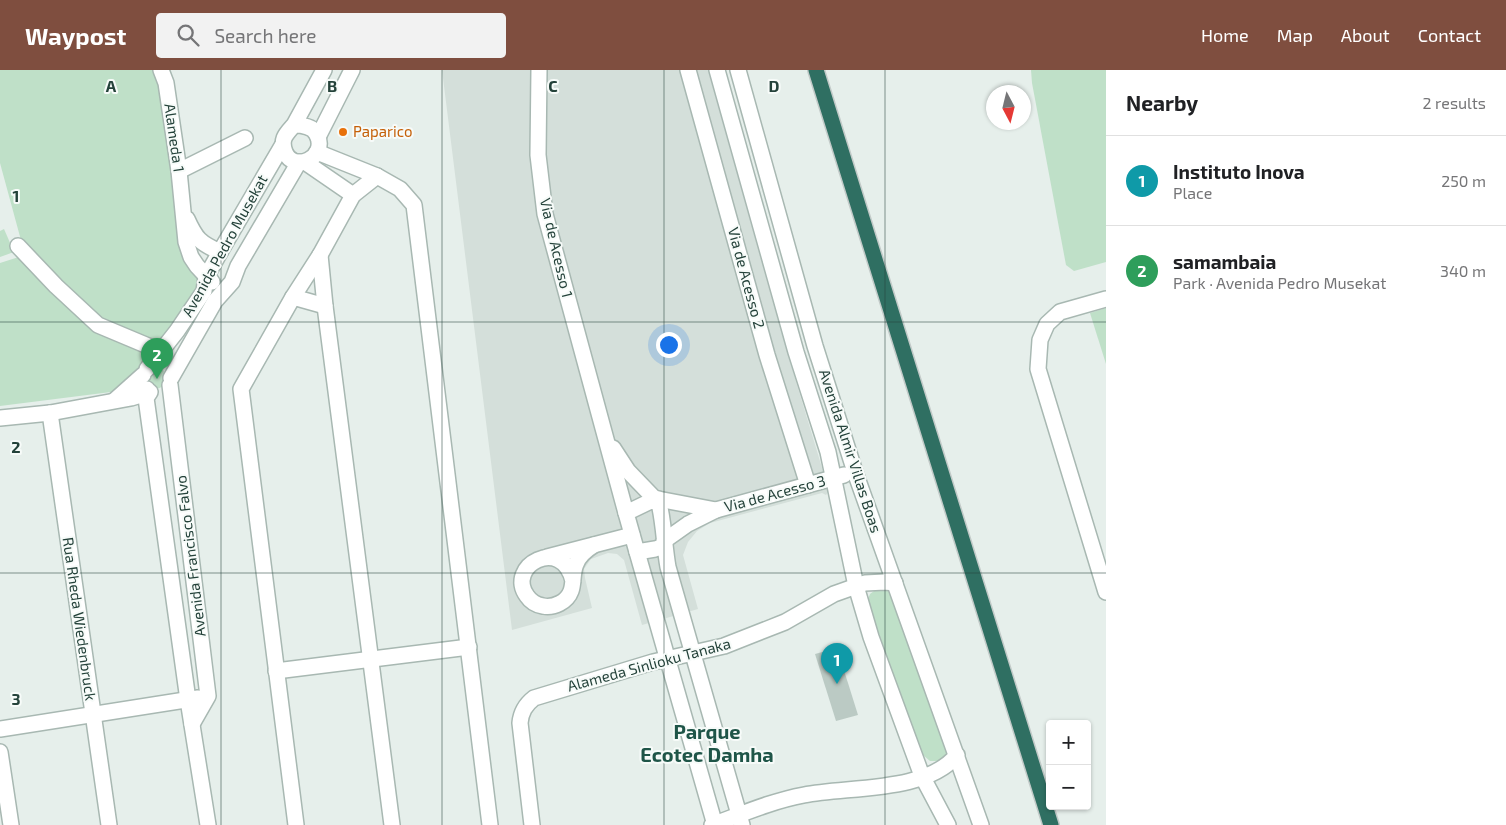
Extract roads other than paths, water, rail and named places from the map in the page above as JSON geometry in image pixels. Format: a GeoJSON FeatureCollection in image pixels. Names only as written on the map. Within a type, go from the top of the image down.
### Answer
{"type":"FeatureCollection","features":[{"type":"Feature","properties":{"kind":"highway"},"geometry":{"type":"LineString","coordinates":[[806,70],[1040,825]]}},
{"type":"Feature","properties":{"kind":"highway"},"geometry":{"type":"LineString","coordinates":[[816,70],[1051,825]]}},
{"type":"Feature","properties":{"kind":"street","name":"Alameda 1"},"geometry":{"type":"LineString","coordinates":[[162,70],[166,83],[179,171],[186,242],[191,257],[201,272]]}},
{"type":"Feature","properties":{"kind":"street"},"geometry":{"type":"LineString","coordinates":[[324,70],[294,125],[284,136],[282,146],[290,159],[302,162],[353,195]]}},
{"type":"Feature","properties":{"kind":"street"},"geometry":{"type":"LineString","coordinates":[[302,162],[314,156],[352,70]]}},
{"type":"Feature","properties":{"kind":"street","name":"Via de Acesso 1"},"geometry":{"type":"LineString","coordinates":[[539,70],[538,156],[545,214],[601,422]]}},
{"type":"Feature","properties":{"kind":"street","name":"Via de Acesso 2"},"geometry":{"type":"LineString","coordinates":[[688,70],[767,355],[808,485]]}},
{"type":"Feature","properties":{"kind":"street","name":"Avenida Almir Villas Boas"},"geometry":{"type":"LineString","coordinates":[[717,70],[796,352],[835,478],[856,586],[874,646],[922,776],[948,825]]}},
{"type":"Feature","properties":{"kind":"street","name":"Avenida Almir Villas Boas"},"geometry":{"type":"LineString","coordinates":[[738,70],[815,346],[855,472],[981,825]]}},
{"type":"Feature","properties":{"kind":"street"},"geometry":{"type":"LineString","coordinates":[[294,125],[306,126],[315,132],[318,144],[400,189],[414,205],[490,825]]}},
{"type":"Feature","properties":{"kind":"street"},"geometry":{"type":"LineString","coordinates":[[179,171],[245,138]]}},
{"type":"Feature","properties":{"kind":"street","name":"Avenida Pedro Musekat"},"geometry":{"type":"LineString","coordinates":[[147,381],[160,351],[177,331],[204,291],[201,272],[213,248],[282,146]]}},
{"type":"Feature","properties":{"kind":"street","name":"Avenida Pedro Musekat"},"geometry":{"type":"LineString","coordinates":[[171,381],[215,301],[232,282],[238,266],[302,162]]}},
{"type":"Feature","properties":{"kind":"street"},"geometry":{"type":"LineString","coordinates":[[296,825],[242,389],[353,195],[377,176]]}},
{"type":"Feature","properties":{"kind":"street","name":"Alameda 1"},"geometry":{"type":"LineString","coordinates":[[182,206],[195,237],[213,248]]}},
{"type":"Feature","properties":{"kind":"street"},"geometry":{"type":"LineString","coordinates":[[18,246],[56,286],[98,325],[160,351]]}},
{"type":"Feature","properties":{"kind":"street"},"geometry":{"type":"LineString","coordinates":[[320,255],[392,825]]}},
{"type":"Feature","properties":{"kind":"street"},"geometry":{"type":"LineString","coordinates":[[201,272],[216,285],[223,286],[232,282]]}},
{"type":"Feature","properties":{"kind":"street"},"geometry":{"type":"LineString","coordinates":[[293,297],[325,306]]}},
{"type":"Feature","properties":{"kind":"street"},"geometry":{"type":"LineString","coordinates":[[1106,299],[1060,312],[1047,324],[1040,340],[1038,369],[1106,592]]}},
{"type":"Feature","properties":{"kind":"street"},"geometry":{"type":"LineString","coordinates":[[0,418],[50,413],[114,401],[147,381],[154,365],[163,366],[169,371],[171,381],[164,392],[160,393],[147,381]]}},
{"type":"Feature","properties":{"kind":"street","name":"Avenida Francisco Falvo"},"geometry":{"type":"LineString","coordinates":[[147,381],[146,398],[188,700],[208,825]]}},
{"type":"Feature","properties":{"kind":"street","name":"Avenida Francisco Falvo"},"geometry":{"type":"LineString","coordinates":[[171,381],[208,696]]}},
{"type":"Feature","properties":{"kind":"street","name":"Rua Rheda Wiedenbruck"},"geometry":{"type":"LineString","coordinates":[[50,413],[109,825]]}},
{"type":"Feature","properties":{"kind":"street"},"geometry":{"type":"LineString","coordinates":[[601,422],[617,456],[628,472],[657,499],[662,512],[668,567],[740,820]]}},
{"type":"Feature","properties":{"kind":"street"},"geometry":{"type":"LineString","coordinates":[[601,422],[714,825],[740,820],[769,803],[804,795],[898,784],[938,771],[957,755]]}},
{"type":"Feature","properties":{"kind":"street","name":"Via de Acesso 3"},"geometry":{"type":"LineString","coordinates":[[716,510],[855,472]]}},
{"type":"Feature","properties":{"kind":"street"},"geometry":{"type":"LineString","coordinates":[[626,513],[657,499],[716,510]]}},
{"type":"Feature","properties":{"kind":"street"},"geometry":{"type":"LineString","coordinates":[[636,552],[655,549],[688,524],[716,510]]}},
{"type":"Feature","properties":{"kind":"street"},"geometry":{"type":"LineString","coordinates":[[594,545],[586,550],[576,564],[571,591],[566,599],[558,605],[548,607],[538,606],[530,600],[524,592],[522,583],[524,573],[529,565],[537,559],[632,535]]}},
{"type":"Feature","properties":{"kind":"street"},"geometry":{"type":"LineString","coordinates":[[547,557],[565,564],[571,572],[573,581]]}},
{"type":"Feature","properties":{"kind":"street","name":"Alameda Sinlioku Tanaka"},"geometry":{"type":"LineString","coordinates":[[532,825],[520,723],[522,712],[529,702],[539,696],[667,659],[724,646],[785,622],[834,594],[856,586],[875,582],[895,583]]}},
{"type":"Feature","properties":{"kind":"street"},"geometry":{"type":"LineString","coordinates":[[276,671],[469,647]]}},
{"type":"Feature","properties":{"kind":"street"},"geometry":{"type":"LineString","coordinates":[[0,730],[208,696]]}},
{"type":"Feature","properties":{"kind":"street"},"geometry":{"type":"LineString","coordinates":[[192,724],[208,696]]}},
{"type":"Feature","properties":{"kind":"street"},"geometry":{"type":"LineString","coordinates":[[0,752],[11,825]]}},
{"type":"Feature","properties":{"kind":"place","name":"Paparico"},"geometry":{"type":"Point","coordinates":[343,132]}},
{"type":"Feature","properties":{"kind":"place","name":"samambaia"},"geometry":{"type":"Point","coordinates":[157,379]}},
{"type":"Feature","properties":{"kind":"place","name":"Instituto Inova"},"geometry":{"type":"Point","coordinates":[837,684]}},
{"type":"Feature","properties":{"kind":"district","name":"Parque Ecotec Damha"},"geometry":{"type":"Point","coordinates":[707,744]}}]}
